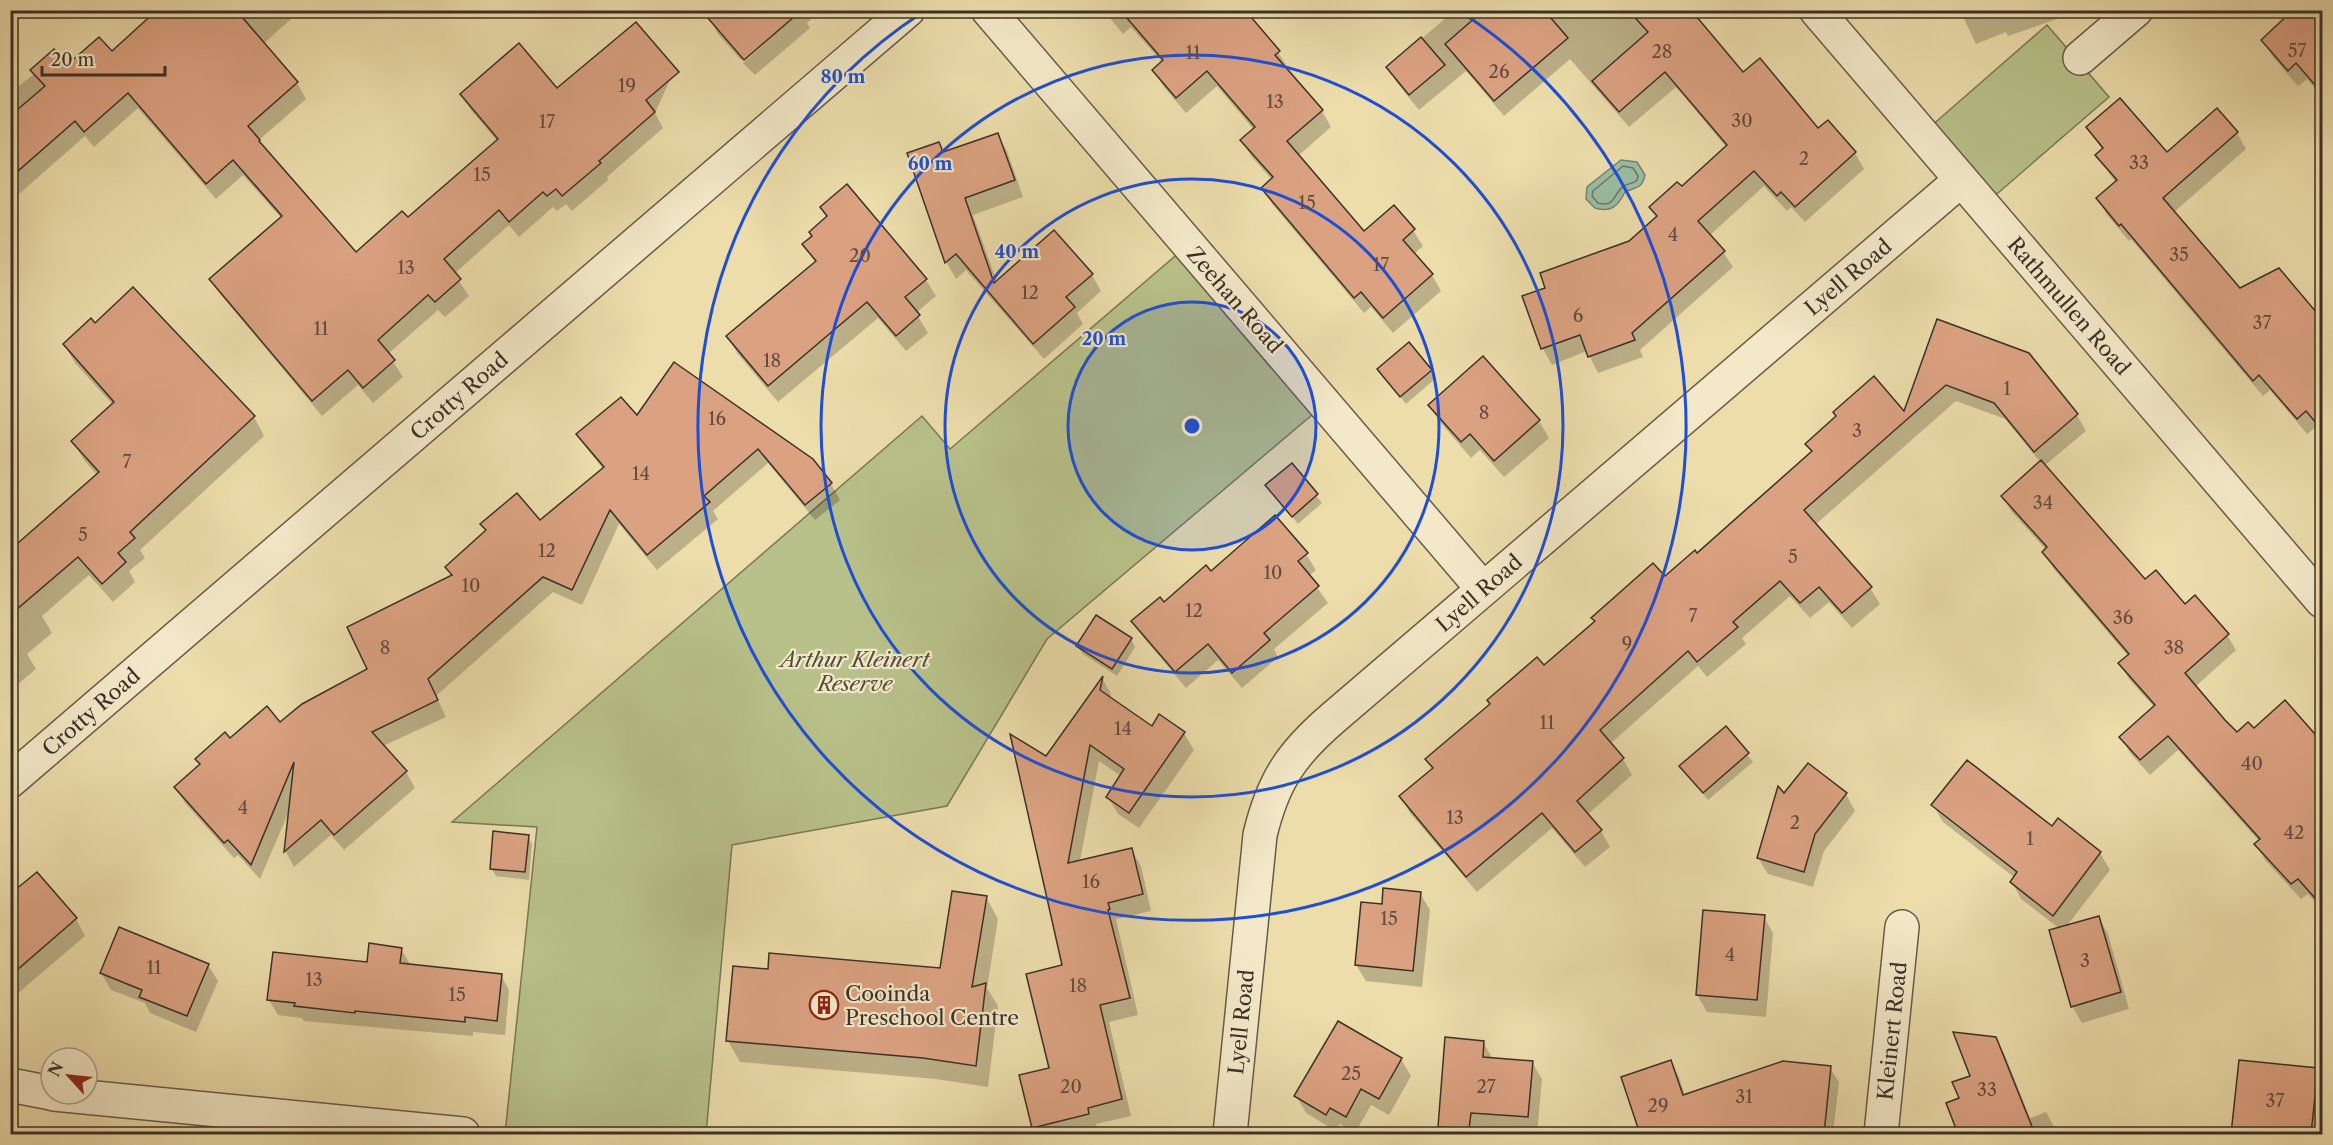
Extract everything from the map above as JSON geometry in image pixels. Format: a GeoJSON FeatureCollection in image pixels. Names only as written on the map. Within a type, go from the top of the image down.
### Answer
{"type":"FeatureCollection","features":[{"type":"Feature","properties":{"kind":"street","name":"Crotty Road"},"geometry":{"type":"LineString","coordinates":[[10,781],[908,10]]}},
{"type":"Feature","properties":{"kind":"street","name":"Zeehan Road"},"geometry":{"type":"LineString","coordinates":[[988,10],[1483,589]]}},
{"type":"Feature","properties":{"kind":"street","name":"Rathmullen Road"},"geometry":{"type":"LineString","coordinates":[[1816,10],[2322,601]]}},
{"type":"Feature","properties":{"kind":"street"},"geometry":{"type":"LineString","coordinates":[[2080,58],[2136,10]]}},
{"type":"Feature","properties":{"kind":"street","name":"Lyell Road"},"geometry":{"type":"LineString","coordinates":[[1230,1134],[1260,835],[1266,809],[1277,783],[1293,758],[1312,736],[1961,180]]}},
{"type":"Feature","properties":{"kind":"street","name":"Kleinert Road"},"geometry":{"type":"LineString","coordinates":[[1881,1134],[1902,927]]}},
{"type":"Feature","properties":{"kind":"street"},"geometry":{"type":"LineString","coordinates":[[10,1085],[39,1091]]}},
{"type":"Feature","properties":{"kind":"street"},"geometry":{"type":"LineString","coordinates":[[99,1098],[463,1134]]}},
{"type":"Feature","properties":{"kind":"green space"},"geometry":{"type":"Polygon","coordinates":[[[2047,25],[2109,97],[1983,206],[1922,134],[2047,25]]]}},
{"type":"Feature","properties":{"kind":"green space","name":"Arthur Kleinert Reserve"},"geometry":{"type":"Polygon","coordinates":[[[1188,245],[1325,404],[1047,639],[947,806],[732,845],[706,1134],[505,1134],[537,827],[452,822],[922,416],[950,449],[1188,245]]]}},
{"type":"Feature","properties":{"kind":"water"},"geometry":{"type":"Polygon","coordinates":[[[1621,160],[1637,162],[1645,175],[1642,183],[1625,192],[1620,201],[1610,209],[1595,208],[1586,199],[1587,187],[1621,160]]]}},
{"type":"Feature","properties":{"kind":"building"},"geometry":{"type":"Polygon","coordinates":[[[157,10],[236,10],[298,82],[248,126],[356,252],[402,211],[408,217],[498,139],[460,94],[519,43],[557,88],[636,22],[679,72],[646,100],[655,112],[562,196],[556,189],[547,196],[543,192],[509,222],[499,210],[444,259],[461,279],[435,302],[428,295],[378,340],[395,360],[363,388],[348,370],[312,401],[209,279],[282,216],[233,160],[206,184],[128,93],[84,132],[75,121],[10,178],[10,116],[45,86],[30,70],[54,49],[68,64],[99,37],[112,51],[157,10]]]}},
{"type":"Feature","properties":{"kind":"building"},"geometry":{"type":"Polygon","coordinates":[[[701,10],[802,10],[744,60],[701,10]]]}},
{"type":"Feature","properties":{"kind":"building"},"geometry":{"type":"Polygon","coordinates":[[[1120,10],[1245,10],[1280,51],[1275,55],[1323,110],[1287,141],[1364,231],[1394,205],[1415,229],[1403,240],[1433,274],[1383,318],[1361,292],[1354,298],[1261,188],[1273,177],[1240,140],[1255,127],[1207,71],[1176,98],[1152,70],[1163,60],[1120,10]]]}},
{"type":"Feature","properties":{"kind":"building"},"geometry":{"type":"Polygon","coordinates":[[[1484,10],[1544,10],[1568,38],[1494,101],[1445,44],[1484,10]]]}},
{"type":"Feature","properties":{"kind":"building"},"geometry":{"type":"Polygon","coordinates":[[[1628,10],[1691,10],[1743,72],[1760,58],[1818,128],[1828,120],[1856,152],[1795,207],[1781,192],[1777,196],[1754,171],[1698,221],[1725,251],[1632,333],[1635,340],[1588,357],[1580,335],[1541,349],[1522,296],[1545,288],[1540,273],[1629,241],[1657,216],[1649,207],[1677,182],[1682,186],[1727,145],[1665,72],[1619,112],[1592,81],[1648,32],[1628,10]]]}},
{"type":"Feature","properties":{"kind":"building"},"geometry":{"type":"Polygon","coordinates":[[[2293,10],[2322,10],[2322,93],[2296,63],[2288,71],[2261,40],[2293,10]]]}},
{"type":"Feature","properties":{"kind":"building"},"geometry":{"type":"Polygon","coordinates":[[[1421,37],[1445,65],[1409,95],[1386,67],[1421,37]]]}},
{"type":"Feature","properties":{"kind":"building"},"geometry":{"type":"Polygon","coordinates":[[[2120,98],[2167,152],[2217,108],[2238,132],[2163,198],[2240,288],[2279,268],[2322,319],[2322,430],[2306,411],[2297,419],[2259,375],[2253,381],[2121,224],[2119,226],[2096,198],[2117,180],[2095,155],[2103,148],[2086,127],[2120,98]]]}},
{"type":"Feature","properties":{"kind":"building"},"geometry":{"type":"Polygon","coordinates":[[[998,133],[1015,180],[965,198],[994,283],[1054,230],[1093,274],[1066,297],[1075,307],[1033,344],[956,254],[945,263],[907,153],[939,142],[943,152],[998,133]]]}},
{"type":"Feature","properties":{"kind":"building"},"geometry":{"type":"Polygon","coordinates":[[[847,184],[927,279],[905,297],[920,315],[896,336],[867,302],[768,386],[726,336],[816,261],[802,244],[812,236],[809,232],[827,216],[820,207],[847,184]]]}},
{"type":"Feature","properties":{"kind":"building"},"geometry":{"type":"Polygon","coordinates":[[[133,287],[255,416],[130,532],[135,538],[118,553],[126,562],[102,584],[78,557],[10,615],[10,550],[99,472],[71,441],[114,402],[63,344],[91,318],[95,323],[133,287]]]}},
{"type":"Feature","properties":{"kind":"building"},"geometry":{"type":"Polygon","coordinates":[[[1937,319],[2029,353],[2078,414],[2034,452],[1994,403],[1946,385],[1804,510],[1872,587],[1842,613],[1819,587],[1800,603],[1780,581],[1733,622],[1738,627],[1697,662],[1688,651],[1600,730],[1624,758],[1577,801],[1602,830],[1575,852],[1542,813],[1466,877],[1399,796],[1433,768],[1425,759],[1490,704],[1487,700],[1537,657],[1544,665],[1595,621],[1591,618],[1653,563],[1665,576],[1695,550],[1697,553],[1812,451],[1805,444],[1836,416],[1833,412],[1874,376],[1904,411],[1937,319]]]}},
{"type":"Feature","properties":{"kind":"building"},"geometry":{"type":"Polygon","coordinates":[[[1409,342],[1432,370],[1400,397],[1377,369],[1409,342]]]}},
{"type":"Feature","properties":{"kind":"building"},"geometry":{"type":"Polygon","coordinates":[[[1483,356],[1540,420],[1494,461],[1470,434],[1461,442],[1428,405],[1483,356]]]}},
{"type":"Feature","properties":{"kind":"building"},"geometry":{"type":"Polygon","coordinates":[[[674,362],[813,459],[832,483],[805,505],[758,449],[704,496],[710,502],[647,555],[610,510],[572,590],[543,577],[428,679],[438,700],[372,732],[407,771],[334,835],[321,820],[284,852],[294,762],[251,865],[228,840],[224,843],[174,787],[200,764],[195,759],[225,732],[230,738],[267,706],[280,722],[302,704],[367,669],[347,627],[452,575],[445,567],[486,530],[480,524],[517,493],[540,520],[604,467],[576,434],[621,397],[637,415],[674,362]]]}},
{"type":"Feature","properties":{"kind":"building"},"geometry":{"type":"Polygon","coordinates":[[[2041,460],[2145,579],[2156,570],[2185,604],[2195,595],[2229,634],[2185,673],[2225,720],[2237,732],[2248,722],[2254,728],[2285,700],[2322,742],[2322,906],[2298,879],[2291,884],[2254,844],[2260,839],[2168,736],[2140,760],[2119,737],[2155,705],[2118,663],[2129,654],[2042,552],[2047,547],[2001,496],[2041,460]]]}},
{"type":"Feature","properties":{"kind":"building"},"geometry":{"type":"Polygon","coordinates":[[[1292,463],[1318,494],[1292,517],[1265,485],[1292,463]]]}},
{"type":"Feature","properties":{"kind":"building"},"geometry":{"type":"Polygon","coordinates":[[[1275,515],[1308,553],[1298,561],[1319,586],[1264,633],[1270,640],[1232,673],[1208,644],[1175,672],[1131,621],[1160,597],[1164,602],[1206,565],[1211,571],[1275,515]]]}},
{"type":"Feature","properties":{"kind":"building"},"geometry":{"type":"Polygon","coordinates":[[[1096,615],[1132,638],[1112,669],[1076,646],[1096,615]]]}},
{"type":"Feature","properties":{"kind":"building"},"geometry":{"type":"Polygon","coordinates":[[[1103,676],[1100,690],[1152,726],[1159,714],[1185,732],[1129,813],[1106,797],[1124,769],[1090,745],[1068,863],[1132,848],[1143,894],[1108,903],[1130,998],[1100,1005],[1122,1099],[1088,1108],[1089,1114],[1032,1128],[1019,1075],[1049,1068],[1026,974],[1062,965],[1010,734],[1046,756],[1103,676]]]}},
{"type":"Feature","properties":{"kind":"building"},"geometry":{"type":"Polygon","coordinates":[[[1726,726],[1749,753],[1703,793],[1679,766],[1726,726]]]}},
{"type":"Feature","properties":{"kind":"building"},"geometry":{"type":"Polygon","coordinates":[[[1967,760],[2052,826],[2058,818],[2101,852],[2053,916],[2010,882],[2017,872],[1931,805],[1967,760]]]}},
{"type":"Feature","properties":{"kind":"building"},"geometry":{"type":"Polygon","coordinates":[[[1808,763],[1847,793],[1815,834],[1804,872],[1757,858],[1778,786],[1784,793],[1808,763]]]}},
{"type":"Feature","properties":{"kind":"building"},"geometry":{"type":"Polygon","coordinates":[[[493,831],[529,835],[525,872],[490,869],[493,831]]]}},
{"type":"Feature","properties":{"kind":"building"},"geometry":{"type":"Polygon","coordinates":[[[37,872],[77,918],[10,976],[10,894],[37,872]]]}},
{"type":"Feature","properties":{"kind":"building"},"geometry":{"type":"Polygon","coordinates":[[[1383,888],[1421,892],[1413,971],[1355,965],[1361,902],[1382,904],[1383,888]]]}},
{"type":"Feature","properties":{"kind":"building","name":"Cooinda Preschool Centre"},"geometry":{"type":"Polygon","coordinates":[[[952,891],[987,896],[972,987],[986,983],[976,1066],[923,1058],[726,1041],[733,966],[768,969],[769,953],[940,968],[952,891]]]}},
{"type":"Feature","properties":{"kind":"building"},"geometry":{"type":"Polygon","coordinates":[[[1703,910],[1765,915],[1757,1000],[1696,995],[1703,910]]]}},
{"type":"Feature","properties":{"kind":"building"},"geometry":{"type":"Polygon","coordinates":[[[2099,916],[2121,992],[2071,1007],[2049,930],[2099,916]]]}},
{"type":"Feature","properties":{"kind":"building"},"geometry":{"type":"Polygon","coordinates":[[[119,927],[209,964],[187,1016],[139,997],[142,990],[100,973],[119,927]]]}},
{"type":"Feature","properties":{"kind":"building"},"geometry":{"type":"Polygon","coordinates":[[[369,943],[402,948],[400,963],[502,974],[497,1021],[465,1017],[465,1022],[355,1011],[355,1013],[294,1006],[295,1003],[267,1000],[273,952],[367,962],[369,943]]]}},
{"type":"Feature","properties":{"kind":"building"},"geometry":{"type":"Polygon","coordinates":[[[1338,1021],[1402,1058],[1379,1099],[1361,1089],[1346,1117],[1330,1108],[1326,1115],[1294,1096],[1338,1021]]]}},
{"type":"Feature","properties":{"kind":"building"},"geometry":{"type":"Polygon","coordinates":[[[1953,1032],[1996,1037],[2035,1134],[1958,1134],[1946,1103],[1959,1098],[1952,1082],[1970,1076],[1953,1032]]]}},
{"type":"Feature","properties":{"kind":"building"},"geometry":{"type":"Polygon","coordinates":[[[1445,1037],[1484,1041],[1483,1057],[1533,1061],[1528,1117],[1471,1113],[1469,1129],[1438,1127],[1445,1037]]]}},
{"type":"Feature","properties":{"kind":"building"},"geometry":{"type":"Polygon","coordinates":[[[1671,1060],[1683,1095],[1783,1061],[1831,1066],[1824,1134],[1640,1134],[1621,1077],[1671,1060]]]}},
{"type":"Feature","properties":{"kind":"building"},"geometry":{"type":"Polygon","coordinates":[[[2239,1060],[2318,1068],[2311,1134],[2231,1134],[2239,1060]]]}},
{"type":"Feature","properties":{"kind":"place","name":"Cooinda Preschool Centre"},"geometry":{"type":"Point","coordinates":[824,1005]}}]}
